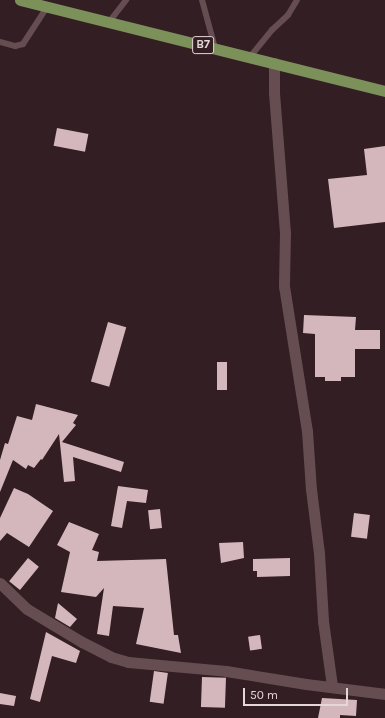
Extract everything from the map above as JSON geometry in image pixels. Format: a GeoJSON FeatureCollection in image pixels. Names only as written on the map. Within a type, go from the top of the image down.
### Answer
{"type":"FeatureCollection","features":[{"type":"Feature","properties":{"kind":"highway","name":"B7"},"geometry":{"type":"LineString","coordinates":[[20,0],[385,91]]}},
{"type":"Feature","properties":{"kind":"street"},"geometry":{"type":"LineString","coordinates":[[274,63],[274,93],[285,232],[284,286],[307,431],[310,489],[319,553],[323,621],[332,686]]}},
{"type":"Feature","properties":{"kind":"street"},"geometry":{"type":"LineString","coordinates":[[0,583],[27,609],[82,642],[111,657],[128,662],[226,671],[306,684],[332,686],[385,694]]}},
{"type":"Feature","properties":{"kind":"lane"},"geometry":{"type":"LineString","coordinates":[[109,22],[126,0]]}},
{"type":"Feature","properties":{"kind":"lane"},"geometry":{"type":"LineString","coordinates":[[202,0],[215,48]]}},
{"type":"Feature","properties":{"kind":"lane"},"geometry":{"type":"LineString","coordinates":[[250,57],[272,30],[288,15],[297,0]]}},
{"type":"Feature","properties":{"kind":"lane"},"geometry":{"type":"LineString","coordinates":[[0,42],[15,46],[23,44],[47,7]]}},
{"type":"Feature","properties":{"kind":"building"},"geometry":{"type":"Polygon","coordinates":[[[57,128],[88,134],[85,152],[54,146],[57,128]]]}},
{"type":"Feature","properties":{"kind":"building"},"geometry":{"type":"Polygon","coordinates":[[[385,146],[385,222],[334,228],[328,179],[367,175],[364,149],[385,146]]]}},
{"type":"Feature","properties":{"kind":"building"},"geometry":{"type":"Polygon","coordinates":[[[304,315],[356,317],[355,330],[380,330],[380,349],[355,349],[355,377],[341,377],[341,381],[325,381],[325,377],[315,377],[315,334],[303,333],[304,315]]]}},
{"type":"Feature","properties":{"kind":"building"},"geometry":{"type":"Polygon","coordinates":[[[108,322],[126,327],[109,387],[91,382],[108,322]]]}},
{"type":"Feature","properties":{"kind":"building"},"geometry":{"type":"Polygon","coordinates":[[[217,362],[227,362],[227,390],[217,390],[217,362]]]}},
{"type":"Feature","properties":{"kind":"building"},"geometry":{"type":"Polygon","coordinates":[[[36,404],[78,415],[73,423],[76,425],[62,442],[124,462],[121,472],[73,457],[75,481],[64,482],[59,434],[42,460],[41,459],[34,468],[28,465],[26,469],[13,460],[0,492],[0,460],[5,443],[8,444],[17,416],[32,420],[36,404]]]}},
{"type":"Feature","properties":{"kind":"building"},"geometry":{"type":"Polygon","coordinates":[[[118,486],[148,490],[146,503],[127,501],[122,528],[111,526],[118,486]]]}},
{"type":"Feature","properties":{"kind":"building"},"geometry":{"type":"Polygon","coordinates":[[[14,488],[28,494],[53,511],[29,547],[7,533],[0,541],[0,518],[14,488]]]}},
{"type":"Feature","properties":{"kind":"building"},"geometry":{"type":"Polygon","coordinates":[[[160,509],[162,528],[150,529],[148,510],[160,509]]]}},
{"type":"Feature","properties":{"kind":"building"},"geometry":{"type":"Polygon","coordinates":[[[354,513],[370,515],[367,539],[351,537],[354,513]]]}},
{"type":"Feature","properties":{"kind":"building"},"geometry":{"type":"Polygon","coordinates":[[[69,522],[99,534],[92,550],[99,552],[97,561],[166,559],[174,635],[178,635],[181,653],[136,644],[144,608],[113,606],[109,636],[97,634],[104,588],[96,597],[61,592],[70,552],[57,545],[69,522]]]}},
{"type":"Feature","properties":{"kind":"building"},"geometry":{"type":"Polygon","coordinates":[[[243,542],[244,558],[221,563],[219,543],[243,542]]]}},
{"type":"Feature","properties":{"kind":"building"},"geometry":{"type":"Polygon","coordinates":[[[28,558],[39,567],[20,590],[9,581],[28,558]]]}},
{"type":"Feature","properties":{"kind":"building"},"geometry":{"type":"Polygon","coordinates":[[[290,558],[290,576],[257,577],[257,571],[253,571],[253,559],[290,558]]]}},
{"type":"Feature","properties":{"kind":"building"},"geometry":{"type":"Polygon","coordinates":[[[58,603],[77,619],[70,627],[55,618],[58,603]]]}},
{"type":"Feature","properties":{"kind":"building"},"geometry":{"type":"Polygon","coordinates":[[[46,632],[80,651],[76,663],[52,656],[40,702],[30,699],[46,632]]]}},
{"type":"Feature","properties":{"kind":"building"},"geometry":{"type":"Polygon","coordinates":[[[260,635],[262,649],[250,651],[248,637],[260,635]]]}},
{"type":"Feature","properties":{"kind":"building"},"geometry":{"type":"Polygon","coordinates":[[[154,671],[168,673],[164,704],[150,702],[154,671]]]}},
{"type":"Feature","properties":{"kind":"building"},"geometry":{"type":"Polygon","coordinates":[[[202,677],[226,678],[225,708],[201,707],[202,677]]]}},
{"type":"Feature","properties":{"kind":"building"},"geometry":{"type":"Polygon","coordinates":[[[0,693],[16,696],[14,706],[0,704],[0,693]]]}},
{"type":"Feature","properties":{"kind":"building"},"geometry":{"type":"Polygon","coordinates":[[[322,698],[357,700],[356,716],[340,715],[340,718],[318,718],[322,698]]]}}]}
